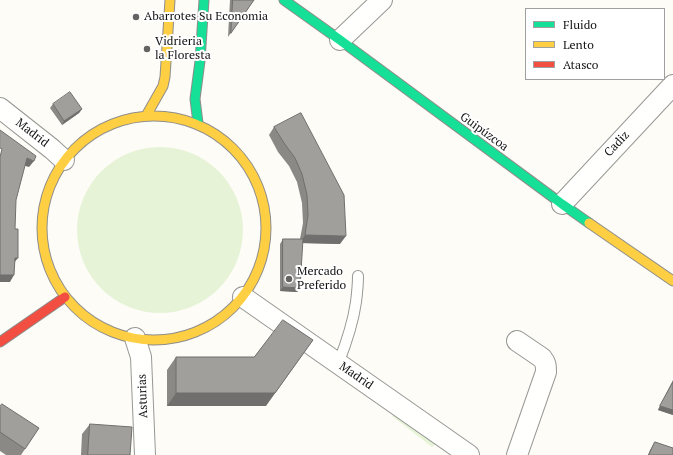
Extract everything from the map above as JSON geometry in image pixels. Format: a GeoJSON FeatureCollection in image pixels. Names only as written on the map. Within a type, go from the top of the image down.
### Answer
{"type":"FeatureCollection","features":[{"type":"Feature","properties":{"kind":"main road"},"geometry":{"type":"LineString","coordinates":[[146,116],[162,86],[165,77],[170,0]]}},
{"type":"Feature","properties":{"kind":"main road"},"geometry":{"type":"LineString","coordinates":[[198,123],[195,99],[200,60],[204,0]]}},
{"type":"Feature","properties":{"kind":"main road","name":"Guipúzcoa"},"geometry":{"type":"LineString","coordinates":[[284,0],[562,204],[673,281]]}},
{"type":"Feature","properties":{"kind":"main road"},"geometry":{"type":"LineString","coordinates":[[146,116],[175,117],[198,123],[216,134],[240,156],[257,181],[266,210],[266,240],[259,270],[243,297],[213,324],[175,338],[135,338],[106,329],[82,314],[65,297],[46,261],[41,226],[47,191],[64,160],[100,129],[146,116]]}},
{"type":"Feature","properties":{"kind":"main road"},"geometry":{"type":"LineString","coordinates":[[0,342],[65,297]]}},
{"type":"Feature","properties":{"kind":"street"},"geometry":{"type":"LineString","coordinates":[[340,40],[382,0]]}},
{"type":"Feature","properties":{"kind":"street","name":"Cadiz"},"geometry":{"type":"LineString","coordinates":[[562,204],[673,85]]}},
{"type":"Feature","properties":{"kind":"street","name":"Madrid"},"geometry":{"type":"LineString","coordinates":[[0,108],[64,160]]}},
{"type":"Feature","properties":{"kind":"street","name":"Madrid"},"geometry":{"type":"LineString","coordinates":[[243,297],[469,455]]}},
{"type":"Feature","properties":{"kind":"street","name":"Asturias"},"geometry":{"type":"LineString","coordinates":[[135,338],[141,356],[145,455]]}},
{"type":"Feature","properties":{"kind":"street"},"geometry":{"type":"LineString","coordinates":[[517,341],[542,358],[545,362],[546,372],[517,455]]}},
{"type":"Feature","properties":{"kind":"lane"},"geometry":{"type":"LineString","coordinates":[[338,364],[352,322],[356,303],[358,276]]}},
{"type":"Feature","properties":{"kind":"green space"},"geometry":{"type":"Polygon","coordinates":[[[160,147],[184,151],[199,157],[212,166],[224,178],[233,191],[239,206],[243,230],[239,254],[233,269],[224,282],[212,294],[199,303],[184,309],[160,313],[136,309],[121,303],[108,294],[96,282],[87,269],[81,254],[77,230],[81,206],[87,191],[96,178],[108,166],[121,157],[136,151],[160,147]]]}},
{"type":"Feature","properties":{"kind":"green space"},"geometry":{"type":"Polygon","coordinates":[[[396,413],[436,444],[432,447],[392,416],[396,413]]]}},
{"type":"Feature","properties":{"kind":"building"},"geometry":{"type":"Polygon","coordinates":[[[233,0],[254,0],[231,33],[233,0]]]}},
{"type":"Feature","properties":{"kind":"building"},"geometry":{"type":"Polygon","coordinates":[[[70,92],[82,109],[64,121],[53,104],[70,92]]]}},
{"type":"Feature","properties":{"kind":"building"},"geometry":{"type":"Polygon","coordinates":[[[301,113],[344,195],[346,236],[305,235],[308,215],[307,195],[302,174],[295,158],[274,127],[301,113]]]}},
{"type":"Feature","properties":{"kind":"building"},"geometry":{"type":"Polygon","coordinates":[[[0,130],[36,156],[34,161],[27,158],[16,200],[15,229],[18,229],[18,258],[15,258],[14,275],[0,275],[0,157],[2,149],[0,148],[0,130]]]}},
{"type":"Feature","properties":{"kind":"building"},"geometry":{"type":"Polygon","coordinates":[[[283,239],[303,239],[300,288],[283,287],[283,239]]]}},
{"type":"Feature","properties":{"kind":"building"},"geometry":{"type":"Polygon","coordinates":[[[283,320],[313,340],[275,393],[176,393],[176,357],[254,357],[283,320]]]}},
{"type":"Feature","properties":{"kind":"building"},"geometry":{"type":"Polygon","coordinates":[[[673,382],[673,410],[660,406],[673,382]]]}},
{"type":"Feature","properties":{"kind":"building"},"geometry":{"type":"Polygon","coordinates":[[[2,404],[39,428],[25,449],[0,432],[0,407],[2,404]]]}},
{"type":"Feature","properties":{"kind":"building"},"geometry":{"type":"Polygon","coordinates":[[[90,424],[132,427],[130,455],[88,455],[90,424]]]}},
{"type":"Feature","properties":{"kind":"building"},"geometry":{"type":"Polygon","coordinates":[[[655,442],[673,448],[673,455],[649,455],[655,442]]]}},
{"type":"Feature","properties":{"kind":"traffic: fast"},"geometry":{"type":"LineString","coordinates":[[198,123],[195,99],[200,61],[204,0]]}},
{"type":"Feature","properties":{"kind":"traffic: fast"},"geometry":{"type":"LineString","coordinates":[[284,0],[589,223]]}},
{"type":"Feature","properties":{"kind":"traffic: slow"},"geometry":{"type":"LineString","coordinates":[[146,116],[163,86],[165,77],[170,0]]}},
{"type":"Feature","properties":{"kind":"traffic: slow"},"geometry":{"type":"LineString","coordinates":[[154,116],[176,118],[197,125],[216,135],[233,149],[247,166],[257,185],[264,206],[266,228],[264,250],[257,271],[247,290],[233,307],[216,321],[197,331],[176,338],[154,340],[132,338],[111,331],[92,321],[75,307],[61,290],[51,271],[44,250],[42,228],[44,206],[51,185],[61,166],[75,149],[92,135],[111,125],[132,118],[154,116]]}},
{"type":"Feature","properties":{"kind":"traffic: slow"},"geometry":{"type":"LineString","coordinates":[[589,223],[673,281]]}},
{"type":"Feature","properties":{"kind":"traffic: jam"},"geometry":{"type":"LineString","coordinates":[[0,342],[65,297]]}},
{"type":"Feature","properties":{"kind":"place","name":"Abarrotes Su Economia"},"geometry":{"type":"Point","coordinates":[136,17]}},
{"type":"Feature","properties":{"kind":"place","name":"Vidrieria la Floresta"},"geometry":{"type":"Point","coordinates":[147,49]}},
{"type":"Feature","properties":{"kind":"place","name":"Mercado Preferido"},"geometry":{"type":"Point","coordinates":[289,279]}}]}
